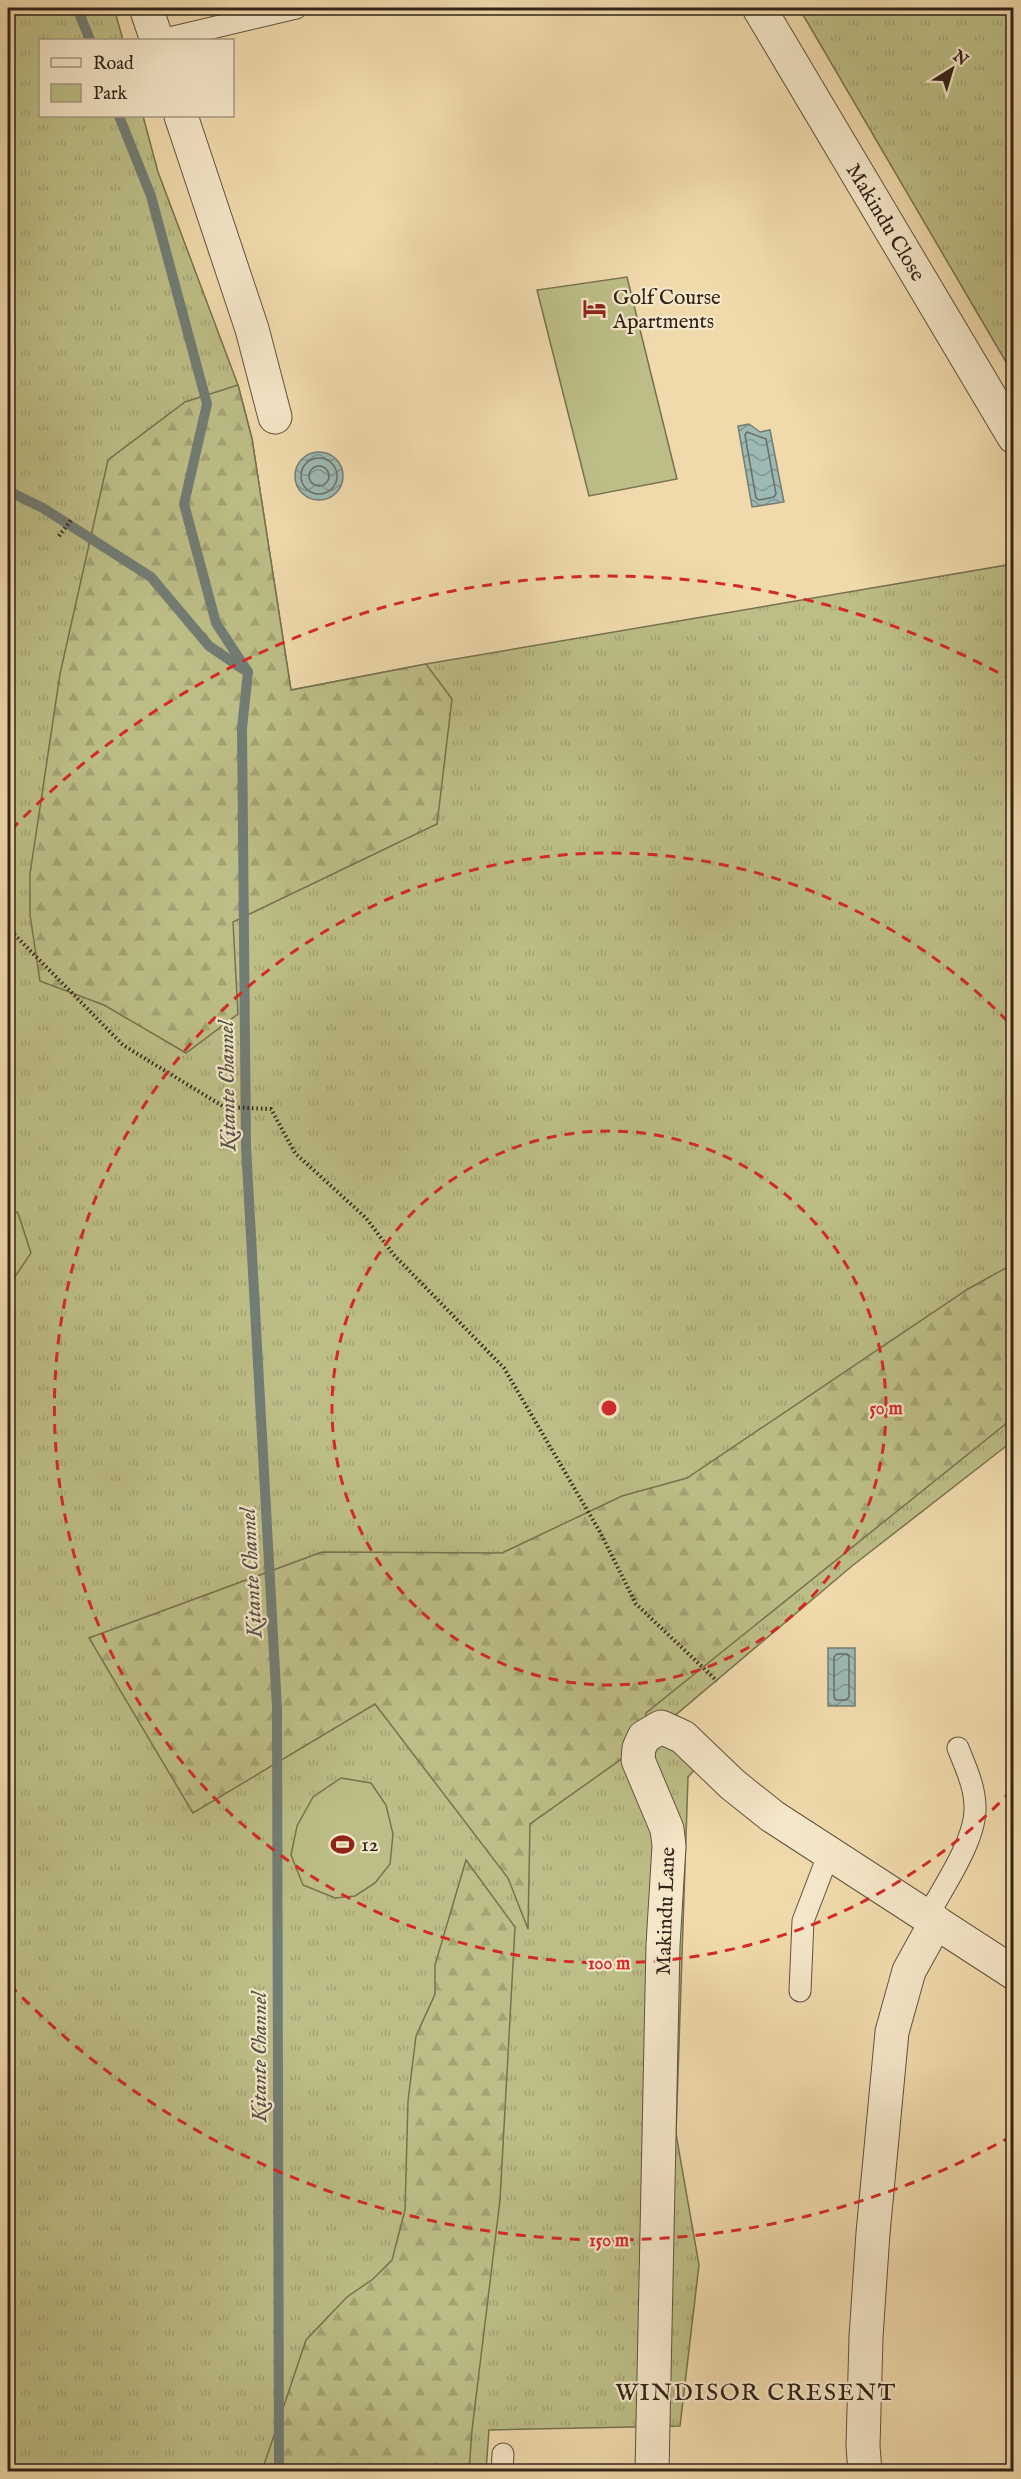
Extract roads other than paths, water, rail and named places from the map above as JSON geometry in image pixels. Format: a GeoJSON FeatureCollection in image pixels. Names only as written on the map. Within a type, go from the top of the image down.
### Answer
{"type":"FeatureCollection","features":[{"type":"Feature","properties":{"kind":"street"},"geometry":{"type":"LineString","coordinates":[[147,8],[159,39]]}},
{"type":"Feature","properties":{"kind":"street","name":"Makindu Close"},"geometry":{"type":"LineString","coordinates":[[759,8],[1014,437]]}},
{"type":"Feature","properties":{"kind":"street"},"geometry":{"type":"LineString","coordinates":[[181,117],[252,329],[275,417]]}},
{"type":"Feature","properties":{"kind":"street","name":"Makindu Lane"},"geometry":{"type":"LineString","coordinates":[[652,2472],[663,1945],[669,1846],[667,1829],[638,1760],[639,1748],[645,1737],[661,1726],[683,1737],[732,1784],[772,1816],[1014,1973]]}},
{"type":"Feature","properties":{"kind":"street"},"geometry":{"type":"LineString","coordinates":[[865,2472],[863,2446],[866,2337],[873,2233],[892,2032],[909,1971],[932,1919]]}},
{"type":"Feature","properties":{"kind":"lane"},"geometry":{"type":"LineString","coordinates":[[163,39],[296,8]]}},
{"type":"Feature","properties":{"kind":"lane"},"geometry":{"type":"LineString","coordinates":[[932,1919],[965,1848],[975,1812],[972,1784],[958,1748]]}},
{"type":"Feature","properties":{"kind":"lane"},"geometry":{"type":"LineString","coordinates":[[800,1991],[803,1921],[829,1853]]}},
{"type":"Feature","properties":{"kind":"water"},"geometry":{"type":"Polygon","coordinates":[[[749,424],[760,432],[770,430],[784,502],[752,507],[738,426],[749,424]]]}},
{"type":"Feature","properties":{"kind":"water"},"geometry":{"type":"Polygon","coordinates":[[[319,452],[336,459],[343,476],[336,493],[319,500],[302,493],[295,476],[302,459],[319,452]]]}},
{"type":"Feature","properties":{"kind":"water"},"geometry":{"type":"Polygon","coordinates":[[[828,1648],[855,1648],[855,1706],[828,1706],[828,1648]]]}},
{"type":"Feature","properties":{"kind":"waterway"},"geometry":{"type":"LineString","coordinates":[[77,8],[90,39]]}},
{"type":"Feature","properties":{"kind":"waterway"},"geometry":{"type":"LineString","coordinates":[[119,117],[151,196],[207,404],[184,504],[216,623],[248,672]]}},
{"type":"Feature","properties":{"kind":"waterway"},"geometry":{"type":"LineString","coordinates":[[8,491],[43,508],[151,577],[209,646],[243,669]]}},
{"type":"Feature","properties":{"kind":"waterway","name":"Kitante Channel"},"geometry":{"type":"LineString","coordinates":[[248,672],[242,728],[246,1146],[277,1708],[279,2472]]}},
{"type":"Feature","properties":{"kind":"place","name":"Golf Course Apartments"},"geometry":{"type":"Point","coordinates":[595,309]}},
{"type":"Feature","properties":{"kind":"place","name":"12"},"geometry":{"type":"Point","coordinates":[343,1844]}},
{"type":"Feature","properties":{"kind":"district","name":"WINDISOR CRESENT"},"geometry":{"type":"Point","coordinates":[756,2392]}}]}
